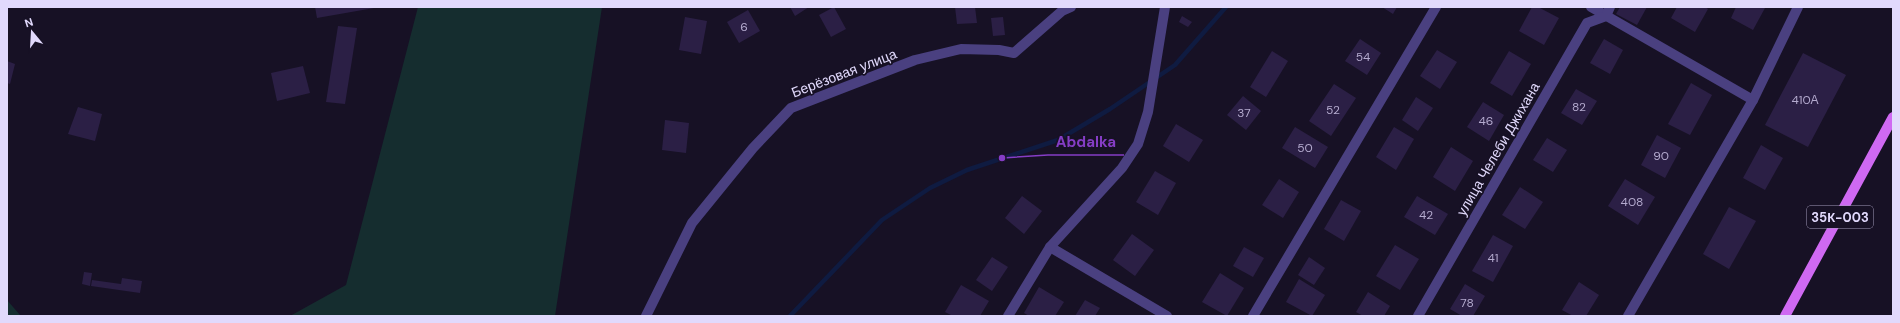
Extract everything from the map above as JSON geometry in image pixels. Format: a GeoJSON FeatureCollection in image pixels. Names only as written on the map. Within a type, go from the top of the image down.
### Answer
{"type":"FeatureCollection","features":[{"type":"Feature","properties":{"kind":"main road","name":"35К-003"},"geometry":{"type":"LineString","coordinates":[[1785,316],[1893,117]]}},
{"type":"Feature","properties":{"kind":"street","name":"Берёзовая улица"},"geometry":{"type":"LineString","coordinates":[[646,316],[692,223],[753,148],[791,108],[916,60],[961,50],[999,50],[1014,53],[1062,11],[1071,7]]}},
{"type":"Feature","properties":{"kind":"street"},"geometry":{"type":"LineString","coordinates":[[1008,316],[1050,247],[1122,168],[1138,144],[1148,112],[1157,65],[1165,7]]}},
{"type":"Feature","properties":{"kind":"street"},"geometry":{"type":"LineString","coordinates":[[1253,316],[1436,7]]}},
{"type":"Feature","properties":{"kind":"street"},"geometry":{"type":"LineString","coordinates":[[1591,7],[1608,11],[1753,100]]}},
{"type":"Feature","properties":{"kind":"street"},"geometry":{"type":"LineString","coordinates":[[1628,316],[1753,100],[1798,7]]}},
{"type":"Feature","properties":{"kind":"street","name":"улица Челеби Джихана"},"geometry":{"type":"LineString","coordinates":[[1418,316],[1587,22],[1608,11]]}},
{"type":"Feature","properties":{"kind":"street"},"geometry":{"type":"LineString","coordinates":[[1050,247],[1167,316]]}},
{"type":"Feature","properties":{"kind":"green space"},"geometry":{"type":"Polygon","coordinates":[[[418,7],[602,7],[555,316],[290,316],[346,285],[418,7]]]}},
{"type":"Feature","properties":{"kind":"green space"},"geometry":{"type":"Polygon","coordinates":[[[7,300],[20,315],[25,316],[7,316],[7,300]]]}},
{"type":"Feature","properties":{"kind":"building"},"geometry":{"type":"Polygon","coordinates":[[[315,7],[374,7],[374,8],[317,18],[315,7]]]}},
{"type":"Feature","properties":{"kind":"building"},"geometry":{"type":"Polygon","coordinates":[[[790,7],[809,7],[795,16],[790,7]]]}},
{"type":"Feature","properties":{"kind":"building"},"geometry":{"type":"Polygon","coordinates":[[[834,7],[846,29],[831,37],[819,15],[834,7]]]}},
{"type":"Feature","properties":{"kind":"building"},"geometry":{"type":"Polygon","coordinates":[[[955,7],[975,7],[977,23],[957,24],[955,7]]]}},
{"type":"Feature","properties":{"kind":"building"},"geometry":{"type":"Polygon","coordinates":[[[1382,7],[1397,7],[1393,14],[1382,7]]]}},
{"type":"Feature","properties":{"kind":"building"},"geometry":{"type":"Polygon","coordinates":[[[1532,7],[1538,7],[1559,18],[1544,45],[1519,31],[1532,7]]]}},
{"type":"Feature","properties":{"kind":"building"},"geometry":{"type":"Polygon","coordinates":[[[1620,7],[1647,7],[1637,25],[1616,14],[1620,7]]]}},
{"type":"Feature","properties":{"kind":"building"},"geometry":{"type":"Polygon","coordinates":[[[1677,7],[1705,7],[1708,9],[1695,32],[1671,18],[1677,7]]]}},
{"type":"Feature","properties":{"kind":"building"},"geometry":{"type":"Polygon","coordinates":[[[1736,7],[1765,8],[1753,30],[1731,18],[1736,7]]]}},
{"type":"Feature","properties":{"kind":"building"},"geometry":{"type":"Polygon","coordinates":[[[748,10],[760,31],[739,43],[727,22],[748,10]]]}},
{"type":"Feature","properties":{"kind":"building"},"geometry":{"type":"Polygon","coordinates":[[[1182,16],[1192,22],[1188,27],[1179,22],[1182,16]]]}},
{"type":"Feature","properties":{"kind":"building"},"geometry":{"type":"Polygon","coordinates":[[[685,17],[707,21],[701,54],[679,50],[685,17]]]}},
{"type":"Feature","properties":{"kind":"building"},"geometry":{"type":"Polygon","coordinates":[[[1003,17],[1005,35],[993,36],[991,18],[1003,17]]]}},
{"type":"Feature","properties":{"kind":"building"},"geometry":{"type":"Polygon","coordinates":[[[338,26],[357,28],[345,104],[326,102],[338,26]]]}},
{"type":"Feature","properties":{"kind":"building"},"geometry":{"type":"Polygon","coordinates":[[[1360,39],[1381,53],[1367,75],[1345,61],[1360,39]]]}},
{"type":"Feature","properties":{"kind":"building"},"geometry":{"type":"Polygon","coordinates":[[[1604,39],[1623,50],[1610,74],[1590,63],[1604,39]]]}},
{"type":"Feature","properties":{"kind":"building"},"geometry":{"type":"Polygon","coordinates":[[[1437,50],[1457,62],[1440,89],[1420,76],[1437,50]]]}},
{"type":"Feature","properties":{"kind":"building"},"geometry":{"type":"Polygon","coordinates":[[[1272,51],[1288,61],[1266,97],[1250,87],[1272,51]]]}},
{"type":"Feature","properties":{"kind":"building"},"geometry":{"type":"Polygon","coordinates":[[[1509,51],[1531,64],[1512,96],[1490,83],[1509,51]]]}},
{"type":"Feature","properties":{"kind":"building"},"geometry":{"type":"Polygon","coordinates":[[[1803,53],[1846,75],[1808,147],[1765,125],[1803,53]]]}},
{"type":"Feature","properties":{"kind":"building"},"geometry":{"type":"Polygon","coordinates":[[[7,61],[15,64],[10,84],[7,83],[7,61]]]}},
{"type":"Feature","properties":{"kind":"building"},"geometry":{"type":"Polygon","coordinates":[[[303,66],[310,93],[277,101],[271,73],[303,66]]]}},
{"type":"Feature","properties":{"kind":"building"},"geometry":{"type":"Polygon","coordinates":[[[1691,83],[1712,95],[1690,135],[1668,124],[1691,83]]]}},
{"type":"Feature","properties":{"kind":"building"},"geometry":{"type":"Polygon","coordinates":[[[1334,84],[1356,98],[1331,136],[1309,121],[1334,84]]]}},
{"type":"Feature","properties":{"kind":"building"},"geometry":{"type":"Polygon","coordinates":[[[1576,89],[1597,101],[1582,125],[1561,113],[1576,89]]]}},
{"type":"Feature","properties":{"kind":"building"},"geometry":{"type":"Polygon","coordinates":[[[1243,96],[1261,111],[1246,130],[1227,115],[1243,96]]]}},
{"type":"Feature","properties":{"kind":"building"},"geometry":{"type":"Polygon","coordinates":[[[1416,97],[1433,108],[1418,131],[1402,120],[1416,97]]]}},
{"type":"Feature","properties":{"kind":"building"},"geometry":{"type":"Polygon","coordinates":[[[1483,102],[1504,115],[1489,141],[1467,127],[1483,102]]]}},
{"type":"Feature","properties":{"kind":"building"},"geometry":{"type":"Polygon","coordinates":[[[78,107],[102,114],[95,141],[68,134],[78,107]]]}},
{"type":"Feature","properties":{"kind":"building"},"geometry":{"type":"Polygon","coordinates":[[[665,120],[689,123],[686,153],[662,150],[665,120]]]}},
{"type":"Feature","properties":{"kind":"building"},"geometry":{"type":"Polygon","coordinates":[[[1176,124],[1203,140],[1189,162],[1163,146],[1176,124]]]}},
{"type":"Feature","properties":{"kind":"building"},"geometry":{"type":"Polygon","coordinates":[[[1295,127],[1328,147],[1315,168],[1282,148],[1295,127]]]}},
{"type":"Feature","properties":{"kind":"building"},"geometry":{"type":"Polygon","coordinates":[[[1394,127],[1414,139],[1396,170],[1376,157],[1394,127]]]}},
{"type":"Feature","properties":{"kind":"building"},"geometry":{"type":"Polygon","coordinates":[[[1657,135],[1681,148],[1665,178],[1641,165],[1657,135]]]}},
{"type":"Feature","properties":{"kind":"building"},"geometry":{"type":"Polygon","coordinates":[[[1547,138],[1567,150],[1553,172],[1533,160],[1547,138]]]}},
{"type":"Feature","properties":{"kind":"building"},"geometry":{"type":"Polygon","coordinates":[[[1761,145],[1783,158],[1765,190],[1743,178],[1761,145]]]}},
{"type":"Feature","properties":{"kind":"building"},"geometry":{"type":"Polygon","coordinates":[[[1451,147],[1473,161],[1455,191],[1433,177],[1451,147]]]}},
{"type":"Feature","properties":{"kind":"building"},"geometry":{"type":"Polygon","coordinates":[[[1155,171],[1176,183],[1158,215],[1136,202],[1155,171]]]}},
{"type":"Feature","properties":{"kind":"building"},"geometry":{"type":"Polygon","coordinates":[[[1279,179],[1299,192],[1283,218],[1262,205],[1279,179]]]}},
{"type":"Feature","properties":{"kind":"building"},"geometry":{"type":"Polygon","coordinates":[[[1625,179],[1655,197],[1638,225],[1608,206],[1625,179]]]}},
{"type":"Feature","properties":{"kind":"building"},"geometry":{"type":"Polygon","coordinates":[[[1520,187],[1543,202],[1525,229],[1502,215],[1520,187]]]}},
{"type":"Feature","properties":{"kind":"building"},"geometry":{"type":"Polygon","coordinates":[[[1022,196],[1042,211],[1024,234],[1005,218],[1022,196]]]}},
{"type":"Feature","properties":{"kind":"building"},"geometry":{"type":"Polygon","coordinates":[[[1417,196],[1448,214],[1435,235],[1404,217],[1417,196]]]}},
{"type":"Feature","properties":{"kind":"building"},"geometry":{"type":"Polygon","coordinates":[[[1341,200],[1361,211],[1344,241],[1324,229],[1341,200]]]}},
{"type":"Feature","properties":{"kind":"building"},"geometry":{"type":"Polygon","coordinates":[[[1729,207],[1756,221],[1729,269],[1703,254],[1729,207]]]}},
{"type":"Feature","properties":{"kind":"building"},"geometry":{"type":"Polygon","coordinates":[[[1132,234],[1154,250],[1135,276],[1113,260],[1132,234]]]}},
{"type":"Feature","properties":{"kind":"building"},"geometry":{"type":"Polygon","coordinates":[[[1493,235],[1513,246],[1493,282],[1472,271],[1493,235]]]}},
{"type":"Feature","properties":{"kind":"building"},"geometry":{"type":"Polygon","coordinates":[[[1395,245],[1419,259],[1400,290],[1376,276],[1395,245]]]}},
{"type":"Feature","properties":{"kind":"building"},"geometry":{"type":"Polygon","coordinates":[[[1244,247],[1264,258],[1253,277],[1233,266],[1244,247]]]}},
{"type":"Feature","properties":{"kind":"building"},"geometry":{"type":"Polygon","coordinates":[[[992,257],[1008,267],[992,291],[976,280],[992,257]]]}},
{"type":"Feature","properties":{"kind":"building"},"geometry":{"type":"Polygon","coordinates":[[[1309,257],[1325,268],[1314,285],[1298,275],[1309,257]]]}},
{"type":"Feature","properties":{"kind":"building"},"geometry":{"type":"Polygon","coordinates":[[[84,272],[92,273],[90,286],[82,284],[84,272]]]}},
{"type":"Feature","properties":{"kind":"building"},"geometry":{"type":"Polygon","coordinates":[[[1220,273],[1244,288],[1227,316],[1202,302],[1220,273]]]}},
{"type":"Feature","properties":{"kind":"building"},"geometry":{"type":"Polygon","coordinates":[[[122,278],[142,281],[140,293],[91,286],[92,280],[121,284],[122,278]]]}},
{"type":"Feature","properties":{"kind":"building"},"geometry":{"type":"Polygon","coordinates":[[[1299,279],[1325,295],[1312,316],[1286,302],[1299,279]]]}},
{"type":"Feature","properties":{"kind":"building"},"geometry":{"type":"Polygon","coordinates":[[[1579,282],[1599,295],[1586,316],[1573,316],[1562,310],[1579,282]]]}},
{"type":"Feature","properties":{"kind":"building"},"geometry":{"type":"Polygon","coordinates":[[[1465,284],[1485,296],[1473,316],[1462,316],[1450,309],[1465,284]]]}},
{"type":"Feature","properties":{"kind":"building"},"geometry":{"type":"Polygon","coordinates":[[[961,285],[989,301],[980,316],[953,316],[945,312],[961,285]]]}},
{"type":"Feature","properties":{"kind":"building"},"geometry":{"type":"Polygon","coordinates":[[[1039,287],[1064,302],[1055,316],[1029,316],[1024,313],[1039,287]]]}},
{"type":"Feature","properties":{"kind":"building"},"geometry":{"type":"Polygon","coordinates":[[[1368,292],[1390,306],[1384,316],[1363,316],[1356,312],[1368,292]]]}},
{"type":"Feature","properties":{"kind":"building"},"geometry":{"type":"Polygon","coordinates":[[[1085,300],[1100,308],[1095,316],[1075,316],[1085,300]]]}},
{"type":"Feature","properties":{"kind":"waterway"},"geometry":{"type":"LineString","coordinates":[[790,316],[882,220],[930,188],[967,170],[1058,140],[1110,109],[1175,65],[1226,7]]}},
{"type":"Feature","properties":{"kind":"place","name":"Abdalka"},"geometry":{"type":"Point","coordinates":[1002,158]}}]}
